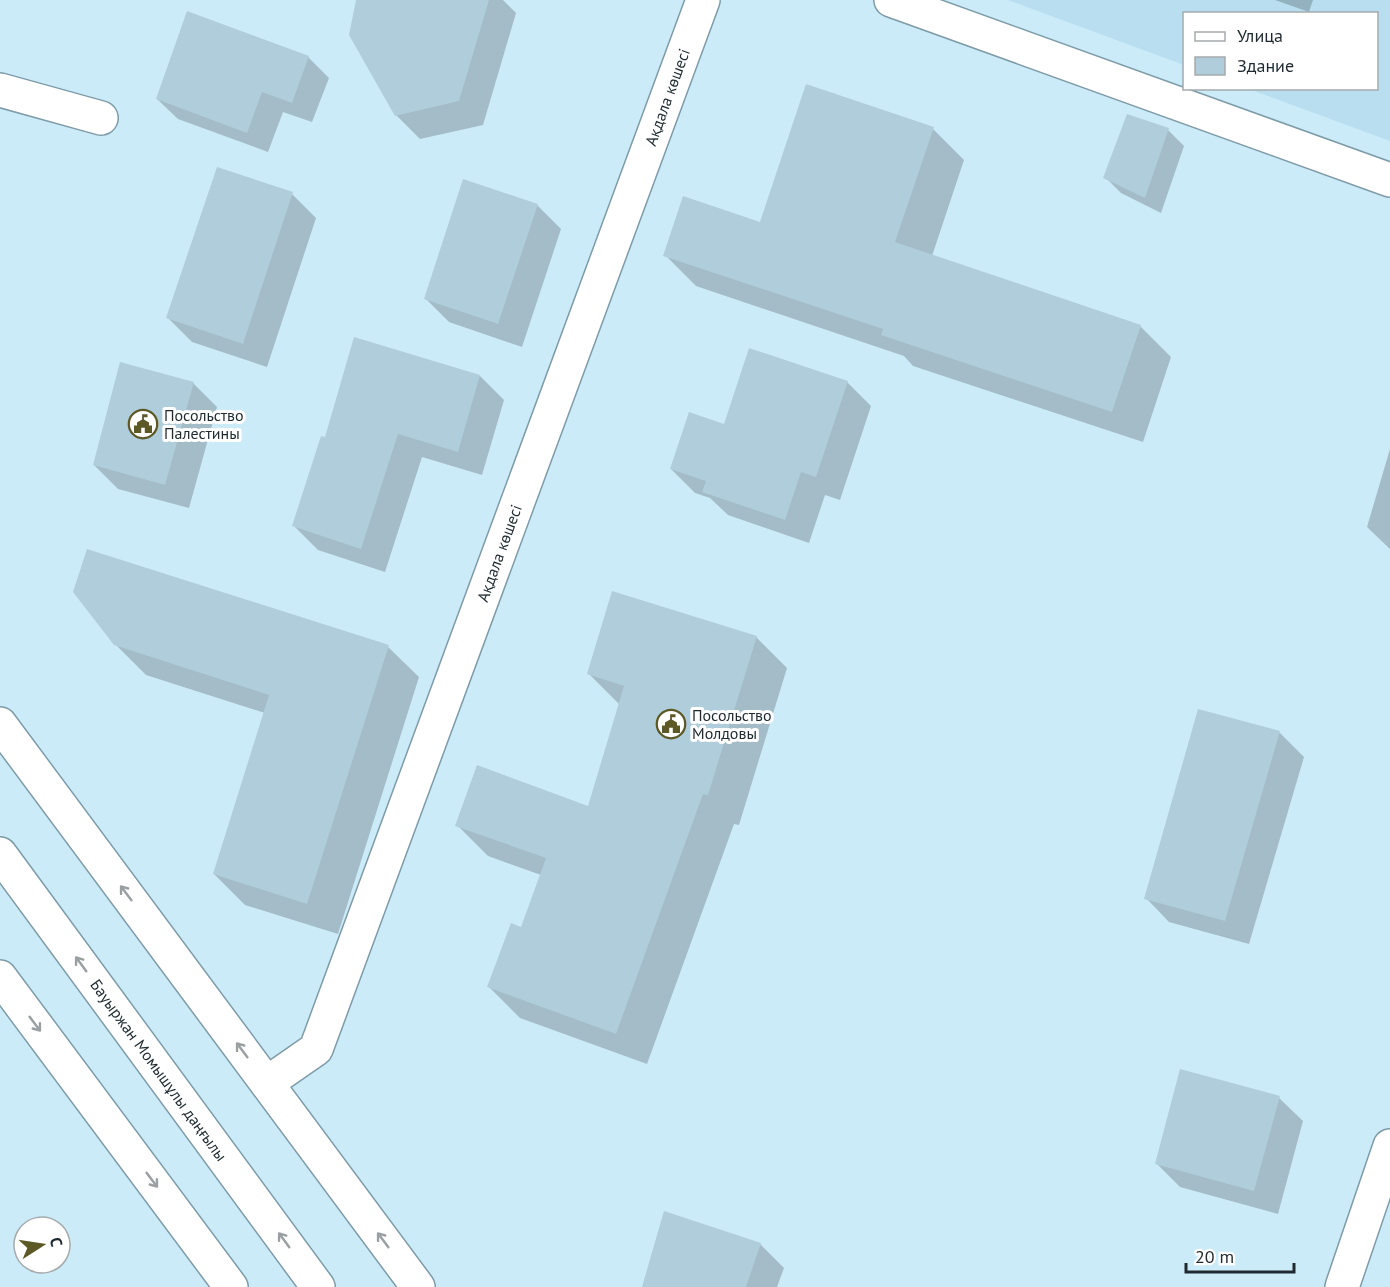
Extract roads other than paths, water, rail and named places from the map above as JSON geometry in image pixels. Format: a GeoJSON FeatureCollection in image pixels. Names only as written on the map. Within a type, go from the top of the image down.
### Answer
{"type":"FeatureCollection","features":[{"type":"Feature","properties":{"kind":"street","name":"Ақдала көшесі"},"geometry":{"type":"LineString","coordinates":[[267,1083],[316,1048],[703,0]]}},
{"type":"Feature","properties":{"kind":"street"},"geometry":{"type":"LineString","coordinates":[[891,0],[1390,180]]}},
{"type":"Feature","properties":{"kind":"street"},"geometry":{"type":"LineString","coordinates":[[0,90],[100,118]]}},
{"type":"Feature","properties":{"kind":"street"},"geometry":{"type":"LineString","coordinates":[[0,724],[418,1287]]}},
{"type":"Feature","properties":{"kind":"street","name":"Бауыржан Момышұлы даңғылы"},"geometry":{"type":"LineString","coordinates":[[4,869],[318,1287]]}},
{"type":"Feature","properties":{"kind":"street"},"geometry":{"type":"LineString","coordinates":[[0,977],[231,1287]]}},
{"type":"Feature","properties":{"kind":"street"},"geometry":{"type":"LineString","coordinates":[[1342,1287],[1390,1146]]}},
{"type":"Feature","properties":{"kind":"place","name":"Посольство Палестины"},"geometry":{"type":"Point","coordinates":[143,424]}},
{"type":"Feature","properties":{"kind":"place","name":"Посольство Молдовы"},"geometry":{"type":"Point","coordinates":[671,724]}}]}
